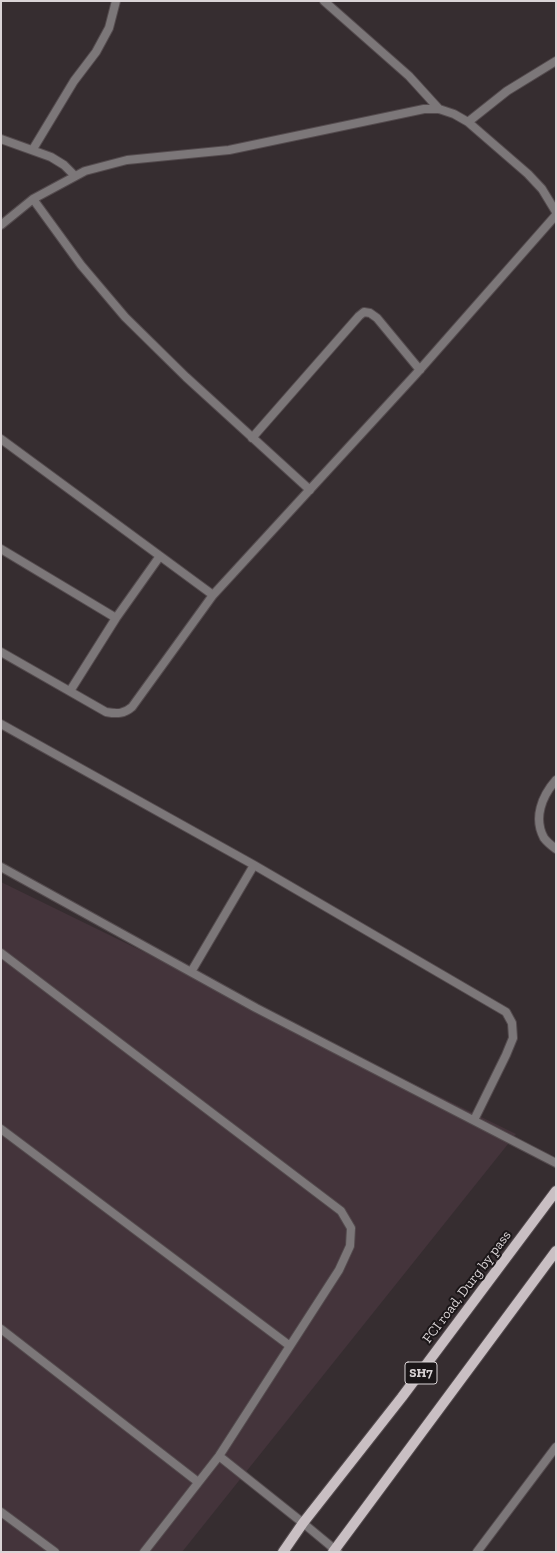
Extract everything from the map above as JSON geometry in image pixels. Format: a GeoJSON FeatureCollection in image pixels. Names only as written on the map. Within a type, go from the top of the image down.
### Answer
{"type":"FeatureCollection","features":[{"type":"Feature","properties":{"kind":"main road","name":"FCI road, Durg by pass"},"geometry":{"type":"LineString","coordinates":[[283,1552],[303,1523],[402,1398],[556,1191]]}},
{"type":"Feature","properties":{"kind":"main road","name":"SH7"},"geometry":{"type":"LineString","coordinates":[[335,1551],[556,1251]]}},
{"type":"Feature","properties":{"kind":"street"},"geometry":{"type":"LineString","coordinates":[[33,149],[74,81],[96,52],[109,28],[116,1]]}},
{"type":"Feature","properties":{"kind":"street"},"geometry":{"type":"LineString","coordinates":[[324,1],[409,76],[439,109]]}},
{"type":"Feature","properties":{"kind":"street"},"geometry":{"type":"LineString","coordinates":[[468,122],[507,91],[556,61]]}},
{"type":"Feature","properties":{"kind":"street"},"geometry":{"type":"LineString","coordinates":[[1,225],[33,199],[85,171],[127,160],[229,150],[424,109],[439,109],[454,114],[468,122],[528,174],[542,189],[556,214],[420,370],[213,595],[132,707],[126,713],[116,714],[106,712],[1,652]]}},
{"type":"Feature","properties":{"kind":"street"},"geometry":{"type":"LineString","coordinates":[[1,139],[33,149],[51,157],[64,165],[75,176]]}},
{"type":"Feature","properties":{"kind":"street"},"geometry":{"type":"LineString","coordinates":[[33,199],[81,265],[125,317],[186,377],[310,490]]}},
{"type":"Feature","properties":{"kind":"street"},"geometry":{"type":"LineString","coordinates":[[252,438],[364,312],[370,313],[377,318],[420,370]]}},
{"type":"Feature","properties":{"kind":"street"},"geometry":{"type":"LineString","coordinates":[[1,439],[213,595]]}},
{"type":"Feature","properties":{"kind":"street"},"geometry":{"type":"LineString","coordinates":[[1,549],[116,618]]}},
{"type":"Feature","properties":{"kind":"street"},"geometry":{"type":"LineString","coordinates":[[70,691],[116,618],[160,556]]}},
{"type":"Feature","properties":{"kind":"street"},"geometry":{"type":"LineString","coordinates":[[1,724],[254,865],[506,1012],[512,1023],[513,1038],[474,1120]]}},
{"type":"Feature","properties":{"kind":"street"},"geometry":{"type":"LineString","coordinates":[[556,780],[540,804],[539,823],[545,839],[556,849]]}},
{"type":"Feature","properties":{"kind":"street"},"geometry":{"type":"LineString","coordinates":[[191,972],[254,865]]}},
{"type":"Feature","properties":{"kind":"street"},"geometry":{"type":"LineString","coordinates":[[1,867],[256,1008],[556,1163]]}},
{"type":"Feature","properties":{"kind":"street"},"geometry":{"type":"LineString","coordinates":[[1,952],[341,1211],[351,1228],[350,1246],[339,1270],[219,1456],[144,1552]]}},
{"type":"Feature","properties":{"kind":"street"},"geometry":{"type":"LineString","coordinates":[[1,1129],[290,1346]]}},
{"type":"Feature","properties":{"kind":"street"},"geometry":{"type":"LineString","coordinates":[[1,1329],[198,1482]]}},
{"type":"Feature","properties":{"kind":"street"},"geometry":{"type":"LineString","coordinates":[[477,1552],[556,1447]]}},
{"type":"Feature","properties":{"kind":"street"},"geometry":{"type":"LineString","coordinates":[[219,1456],[303,1523],[335,1551]]}},
{"type":"Feature","properties":{"kind":"street"},"geometry":{"type":"LineString","coordinates":[[1,1512],[55,1552]]}},
{"type":"Feature","properties":{"kind":"shaded area"},"geometry":{"type":"Polygon","coordinates":[[[1,882],[516,1134],[182,1552],[1,1552],[1,882]]]}}]}
